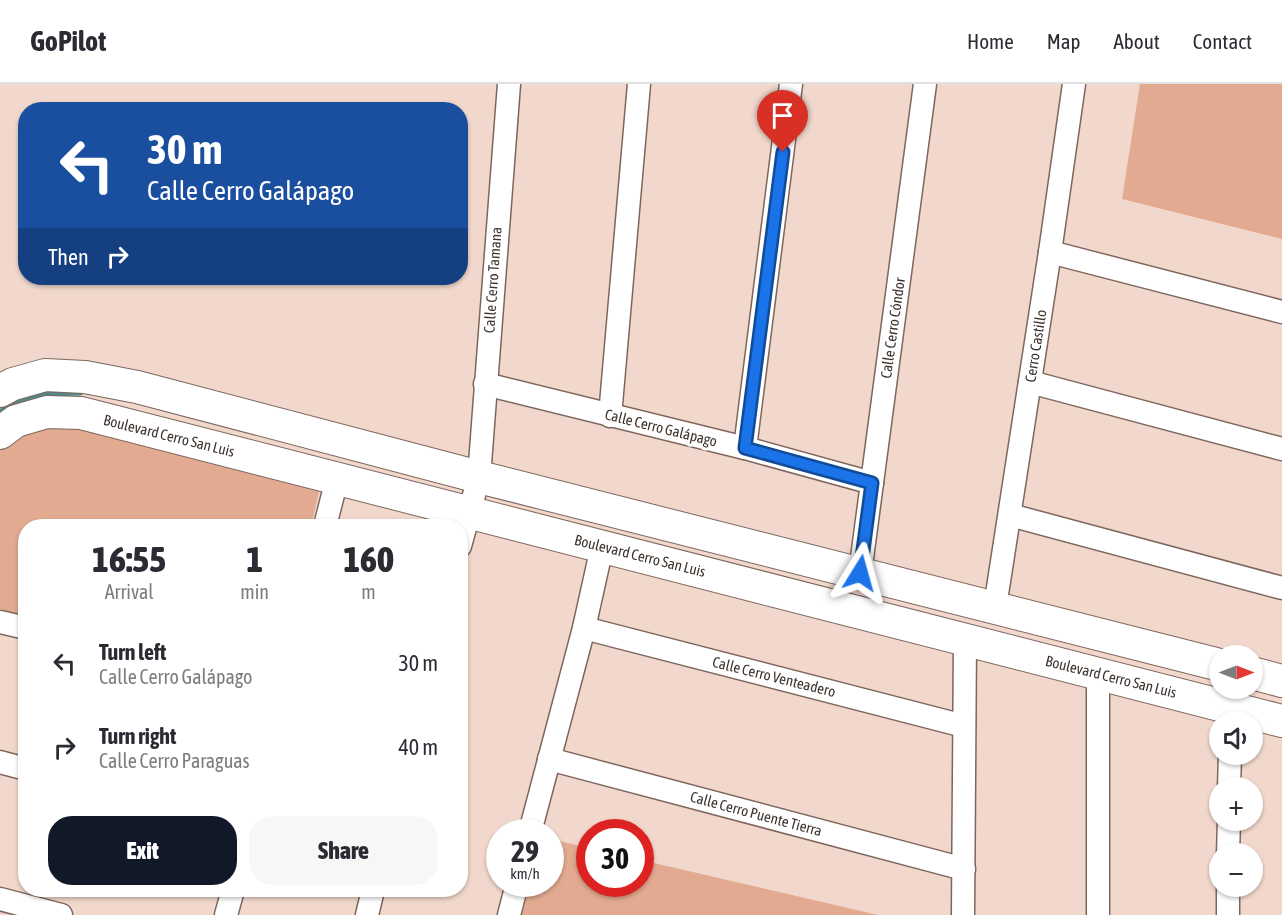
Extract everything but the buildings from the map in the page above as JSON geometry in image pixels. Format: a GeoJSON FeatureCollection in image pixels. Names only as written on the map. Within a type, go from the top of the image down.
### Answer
{"type":"FeatureCollection","features":[{"type":"Feature","properties":{"kind":"street","name":"Calle Cerro Tamana"},"geometry":{"type":"LineString","coordinates":[[467,519],[479,477],[508,84]]}},
{"type":"Feature","properties":{"kind":"street"},"geometry":{"type":"LineString","coordinates":[[610,416],[639,84]]}},
{"type":"Feature","properties":{"kind":"street"},"geometry":{"type":"LineString","coordinates":[[745,448],[791,84]]}},
{"type":"Feature","properties":{"kind":"street","name":"Calle Cerro Cóndor"},"geometry":{"type":"LineString","coordinates":[[860,573],[925,84]]}},
{"type":"Feature","properties":{"kind":"street","name":"Cerro Castillo"},"geometry":{"type":"LineString","coordinates":[[995,608],[1074,84]]}},
{"type":"Feature","properties":{"kind":"street"},"geometry":{"type":"LineString","coordinates":[[1050,252],[1282,312]]}},
{"type":"Feature","properties":{"kind":"street"},"geometry":{"type":"LineString","coordinates":[[0,391],[14,384],[45,375],[85,377],[137,387],[479,477],[1209,662]]}},
{"type":"Feature","properties":{"kind":"street"},"geometry":{"type":"LineString","coordinates":[[1030,382],[1282,449]]}},
{"type":"Feature","properties":{"kind":"street","name":"Calle Cerro Galápago"},"geometry":{"type":"LineString","coordinates":[[485,384],[745,448],[872,483]]}},
{"type":"Feature","properties":{"kind":"street","name":"Boulevard Cerro San Luis"},"geometry":{"type":"LineString","coordinates":[[0,433],[16,421],[47,412],[81,413],[1282,721]]}},
{"type":"Feature","properties":{"kind":"street"},"geometry":{"type":"LineString","coordinates":[[327,519],[337,479]]}},
{"type":"Feature","properties":{"kind":"street"},"geometry":{"type":"LineString","coordinates":[[1010,515],[1282,588]]}},
{"type":"Feature","properties":{"kind":"street"},"geometry":{"type":"LineString","coordinates":[[533,819],[584,628],[602,547]]}},
{"type":"Feature","properties":{"kind":"street"},"geometry":{"type":"LineString","coordinates":[[0,622],[18,626]]}},
{"type":"Feature","properties":{"kind":"street","name":"Calle Cerro Venteadero"},"geometry":{"type":"LineString","coordinates":[[584,628],[964,726]]}},
{"type":"Feature","properties":{"kind":"street"},"geometry":{"type":"LineString","coordinates":[[963,915],[965,639]]}},
{"type":"Feature","properties":{"kind":"street"},"geometry":{"type":"LineString","coordinates":[[1098,674],[1098,915]]}},
{"type":"Feature","properties":{"kind":"street"},"geometry":{"type":"LineString","coordinates":[[1263,676],[1282,681]]}},
{"type":"Feature","properties":{"kind":"street","name":"Calle Cerro Puente Tierra"},"geometry":{"type":"LineString","coordinates":[[549,759],[964,869]]}},
{"type":"Feature","properties":{"kind":"street"},"geometry":{"type":"LineString","coordinates":[[0,762],[18,766]]}},
{"type":"Feature","properties":{"kind":"street"},"geometry":{"type":"LineString","coordinates":[[226,915],[231,897]]}},
{"type":"Feature","properties":{"kind":"street"},"geometry":{"type":"LineString","coordinates":[[367,915],[371,897]]}},
{"type":"Feature","properties":{"kind":"street"},"geometry":{"type":"LineString","coordinates":[[508,915],[513,897]]}},
{"type":"Feature","properties":{"kind":"street"},"geometry":{"type":"LineString","coordinates":[[1227,915],[1228,897]]}},
{"type":"Feature","properties":{"kind":"street"},"geometry":{"type":"LineString","coordinates":[[0,899],[61,915]]}},
{"type":"Feature","properties":{"kind":"shaded area"},"geometry":{"type":"Polygon","coordinates":[[[1140,84],[1282,84],[1282,239],[1122,199],[1140,84]]]}},
{"type":"Feature","properties":{"kind":"shaded area"},"geometry":{"type":"Polygon","coordinates":[[[51,425],[79,425],[320,488],[313,519],[18,519],[18,614],[0,609],[0,450],[27,432],[51,425]]]}},
{"type":"Feature","properties":{"kind":"shaded area"},"geometry":{"type":"Polygon","coordinates":[[[564,842],[576,845],[576,897],[654,897],[654,863],[878,915],[522,915],[527,897],[564,897],[564,842]]]}},
{"type":"Feature","properties":{"kind":"waterway"},"geometry":{"type":"LineString","coordinates":[[0,413],[11,405],[45,393],[80,392]]}},
{"type":"Feature","properties":{"kind":"route"},"geometry":{"type":"LineString","coordinates":[[783,152],[745,448],[872,483],[860,573]]}}]}
